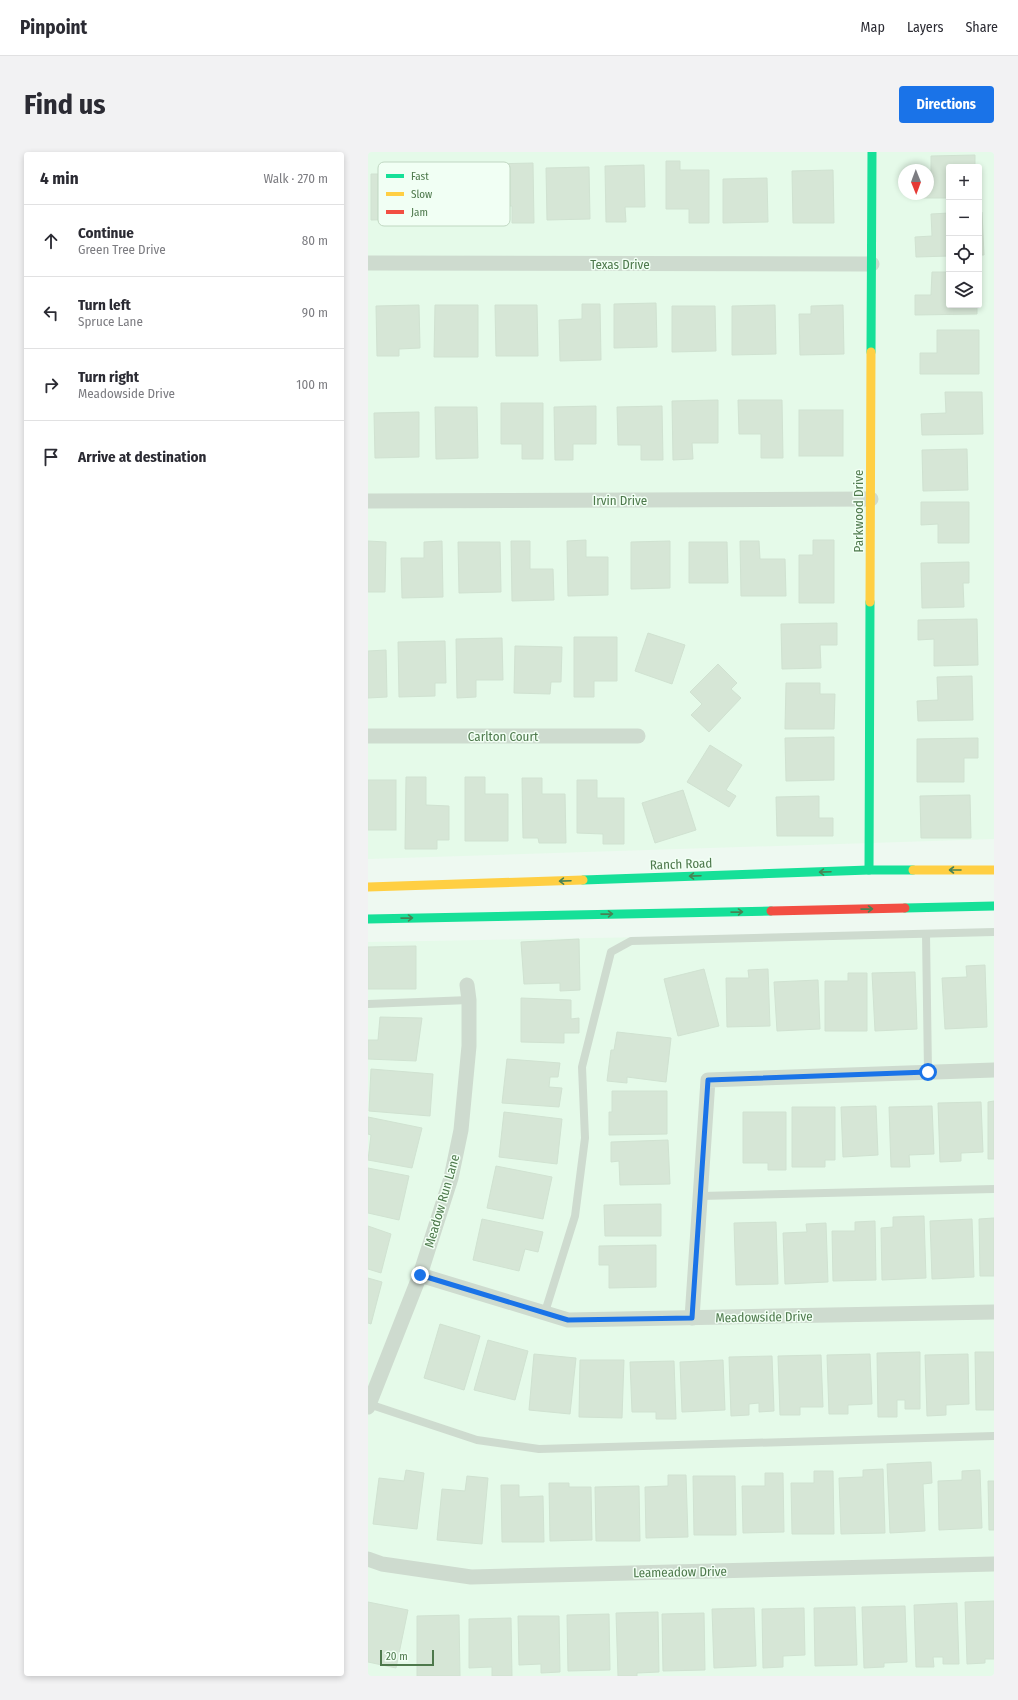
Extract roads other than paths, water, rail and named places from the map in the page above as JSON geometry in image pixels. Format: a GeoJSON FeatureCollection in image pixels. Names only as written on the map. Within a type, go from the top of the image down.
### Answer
{"type":"FeatureCollection","features":[{"type":"Feature","properties":{"kind":"main road","name":"Parkwood Drive"},"geometry":{"type":"LineString","coordinates":[[869,870],[872,152]]}},
{"type":"Feature","properties":{"kind":"main road","name":"Ranch Road"},"geometry":{"type":"LineString","coordinates":[[368,887],[869,870],[994,870]]}},
{"type":"Feature","properties":{"kind":"main road"},"geometry":{"type":"LineString","coordinates":[[368,919],[994,906]]}},
{"type":"Feature","properties":{"kind":"street","name":"Texas Drive"},"geometry":{"type":"LineString","coordinates":[[368,263],[872,264]]}},
{"type":"Feature","properties":{"kind":"street","name":"Irvin Drive"},"geometry":{"type":"LineString","coordinates":[[368,501],[871,499]]}},
{"type":"Feature","properties":{"kind":"street","name":"Carlton Court"},"geometry":{"type":"LineString","coordinates":[[368,736],[638,736]]}},
{"type":"Feature","properties":{"kind":"street","name":"Meadow Run Lane"},"geometry":{"type":"LineString","coordinates":[[369,1405],[420,1275],[451,1178],[461,1130],[469,1046],[467,985]]}},
{"type":"Feature","properties":{"kind":"street"},"geometry":{"type":"LineString","coordinates":[[692,1318],[708,1080],[994,1070]]}},
{"type":"Feature","properties":{"kind":"street","name":"Meadowside Drive"},"geometry":{"type":"LineString","coordinates":[[420,1275],[568,1320],[994,1312]]}},
{"type":"Feature","properties":{"kind":"street","name":"Leameadow Drive"},"geometry":{"type":"LineString","coordinates":[[368,1559],[382,1564],[471,1577],[994,1564]]}},
{"type":"Feature","properties":{"kind":"lane"},"geometry":{"type":"LineString","coordinates":[[545,1312],[575,1216],[585,1138],[582,1067],[611,952],[631,941],[994,932]]}},
{"type":"Feature","properties":{"kind":"lane"},"geometry":{"type":"LineString","coordinates":[[926,934],[928,1072]]}},
{"type":"Feature","properties":{"kind":"lane"},"geometry":{"type":"LineString","coordinates":[[368,1004],[468,1000]]}},
{"type":"Feature","properties":{"kind":"lane"},"geometry":{"type":"LineString","coordinates":[[700,1196],[994,1189]]}},
{"type":"Feature","properties":{"kind":"lane"},"geometry":{"type":"LineString","coordinates":[[369,1405],[477,1440],[539,1449],[994,1436]]}}]}
